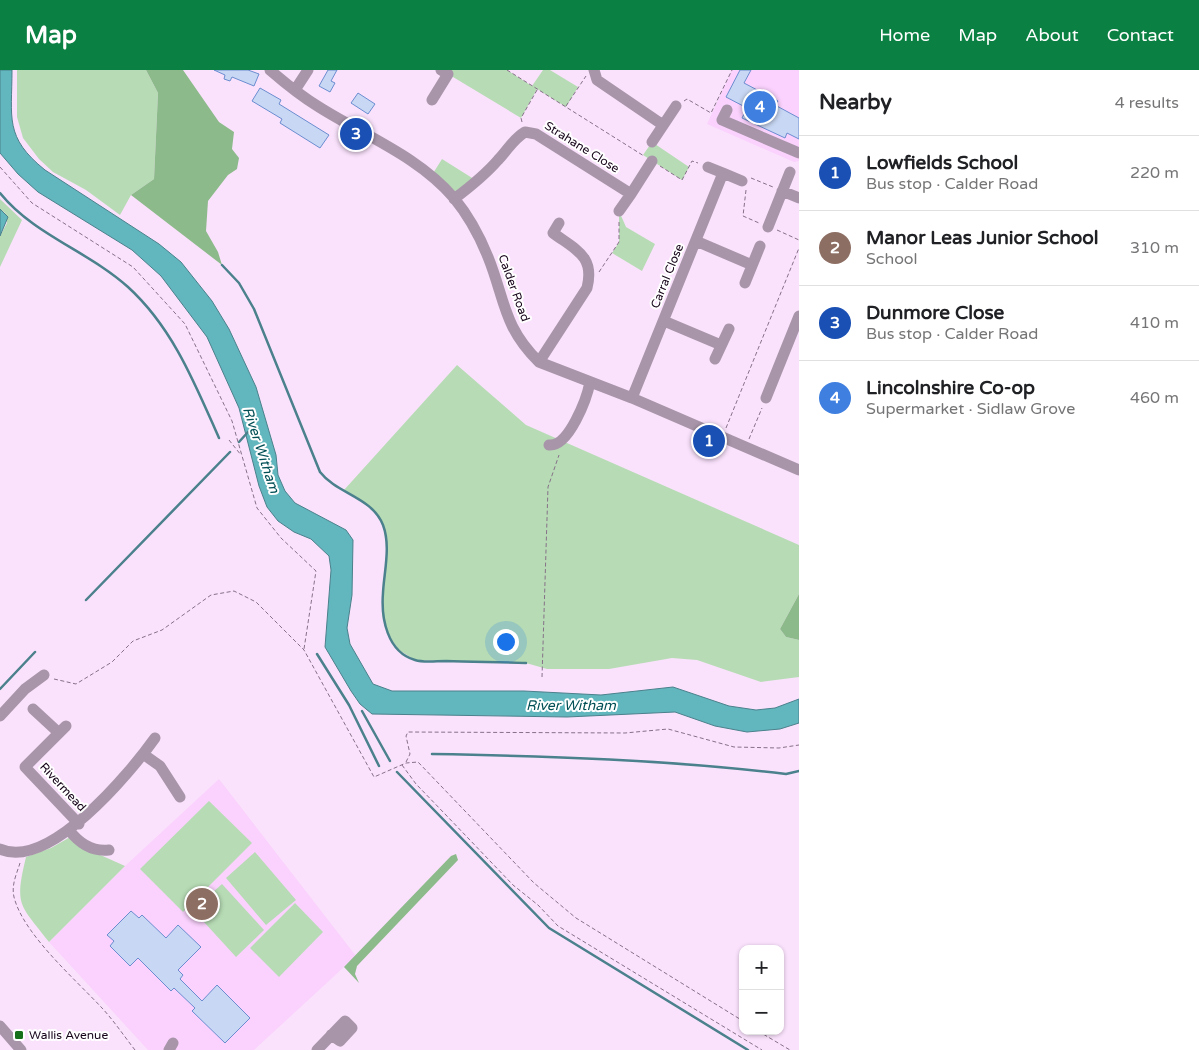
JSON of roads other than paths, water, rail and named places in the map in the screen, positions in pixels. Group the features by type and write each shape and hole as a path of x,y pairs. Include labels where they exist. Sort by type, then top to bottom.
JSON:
{"street":[{"name":"Calder Road","path":"270,70 317,106 410,160 432,175 454,199 474,227 488,257 508,319 529,352 539,362 632,398 799,470"},
{"path":"295,90 308,70"},
{"path":"594,70 597,80 663,125"},
{"path":"432,100 447,71"},
{"path":"652,142 676,106"},
{"path":"727,110 722,120 799,153"},
{"name":"Strahane Close","path":"454,199 487,172 511,142 524,132 536,134 630,194"},
{"path":"619,211 652,161"},
{"path":"708,167 742,181"},
{"path":"768,226 790,172"},
{"name":"Carral Close","path":"632,398 724,173"},
{"path":"782,191 799,198"},
{"path":"539,362 587,288 590,274 589,265 582,255 553,233 559,223"},
{"name":"Carral Close","path":"696,241 752,265"},
{"path":"745,282 760,246"},
{"name":"Carral Close","path":"664,321 722,345"},
{"path":"766,398 798,321"},
{"path":"715,359 728,329"},
{"path":"549,445 561,442 568,435 590,382"},
{"path":"0,716 25,689 44,675"},
{"name":"Rivermead","path":"33,709 63,730 22,770 74,827"},
{"name":"Rivermead","path":"0,849 15,852 24,851 50,841 74,827 116,787 154,738"},
{"path":"143,754 160,766 180,797"},
{"path":"74,827 84,844 101,851 109,850"},
{"path":"0,1026 21,1050"},
{"path":"316,1050 331,1035"}],"water":[{"name":"River Witham","path":"0,70 12,70 13,126 17,137 32,158 45,170 159,244 181,262 212,301 229,329 256,387 276,455 278,475 285,491 295,503 346,530 353,540 352,595 347,628 350,644 373,684 392,691 524,691 601,695 673,687 729,706 756,710 775,708 799,699 799,723 780,729 747,732 715,726 675,712 567,717 372,714 360,704 325,647 331,570 329,556 311,539 294,532 278,521 267,507 259,486 239,408 207,337 161,276 132,250 38,192 18,174 0,153"},
{"path":"0,209 8,217 0,236"}],"waterway":[{"path":"0,193 29,220 112,274 144,303 158,320 192,377 219,438"},
{"path":"222,265 239,283 254,309 320,472 335,486 371,508 383,525 387,542 383,613 388,633 398,650 406,656 422,661 526,663"},
{"name":"River Witham","path":"239,442 248,432"},
{"path":"86,600 230,452"},
{"path":"0,689 35,652"},
{"path":"317,654 349,705 379,766"},
{"path":"362,711 390,761"},
{"path":"432,754 521,756 698,765 786,774 799,771"},
{"path":"397,772 549,928 748,1050"}],"place":[{"name":"Lincolnshire Co-op","path":"760,107"},
{"name":"Dunmore Close","path":"356,134"},
{"name":"Lowfields School","path":"709,441"},
{"name":"Manor Leas Junior School","path":"202,904"},
{"name":"Wallis Avenue","path":"19,1035"}]}
